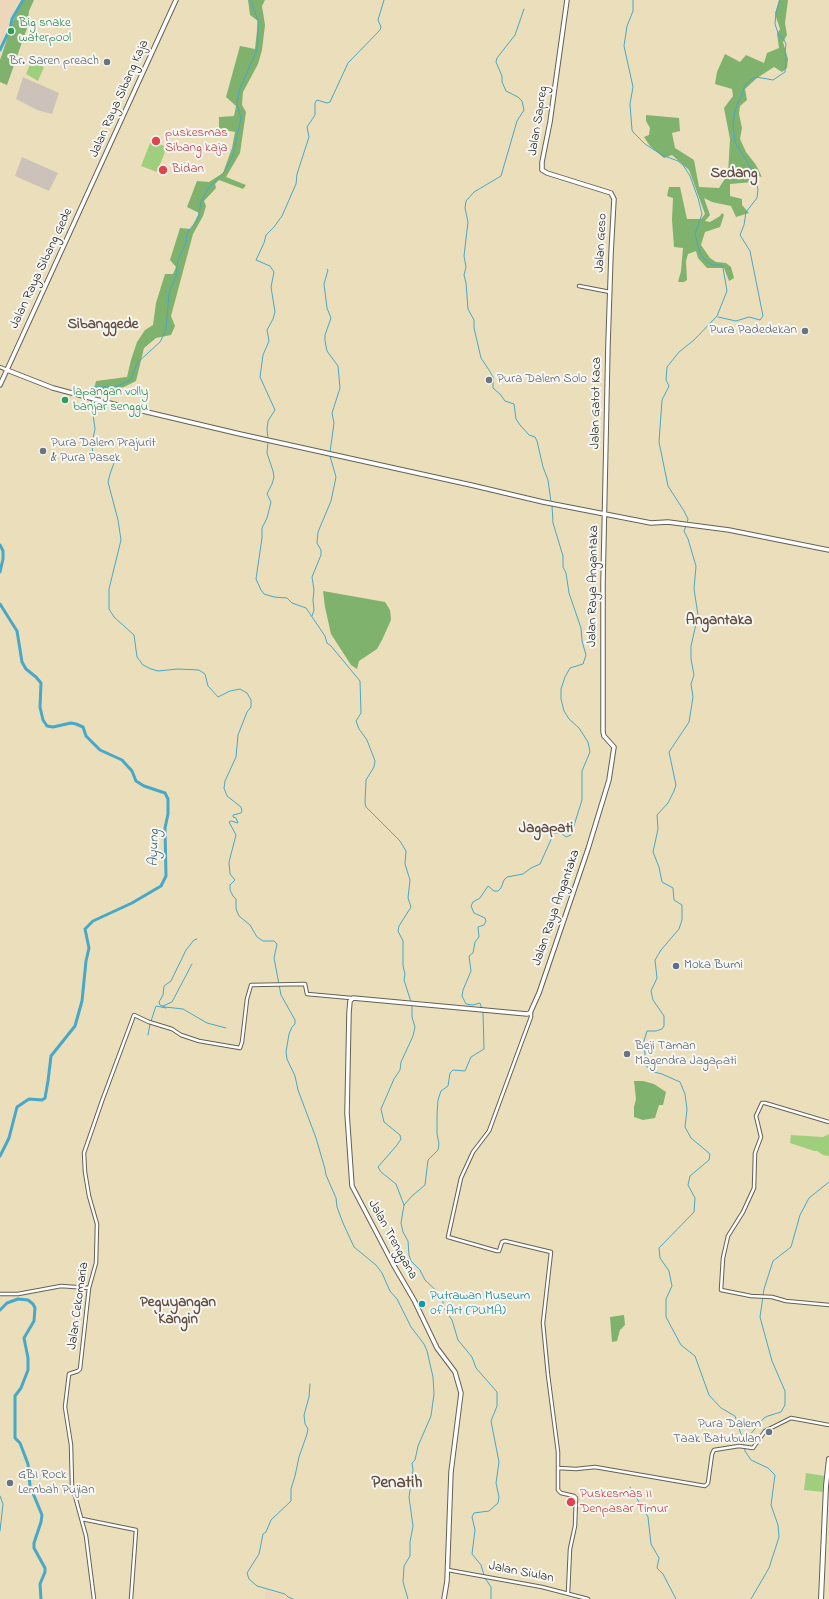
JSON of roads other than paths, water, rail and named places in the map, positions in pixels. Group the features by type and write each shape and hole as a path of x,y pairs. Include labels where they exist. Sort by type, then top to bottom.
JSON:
{"highway":[{"path":"821,1599 829,1459"}],"main road":[{"name":"Jalan Raya Sibang Kaja","path":"82,206 176,0"},
{"name":"Jalan Sapreg","path":"567,0 542,170 547,173 602,189 614,196"},
{"name":"Jalan Geso","path":"610,292 614,196"},
{"name":"Jalan Raya Sibang Gede","path":"0,384 82,206"},
{"name":"Jalan Gatot Kaca","path":"604,514 610,292"},
{"path":"7,370 49,387 90,399 247,436 553,504 651,523 668,522 688,524 752,534 829,550"},
{"name":"Jalan Raya Angantaka","path":"531,1012 592,836 606,791 614,750 613,745 604,736 603,732 604,514"},
{"path":"351,998 527,1014 531,1012"},
{"name":"Jalan Trenggana","path":"351,998 348,1020 346,1094 352,1185 393,1264 408,1289 437,1348 455,1372 461,1393 451,1472 449,1571 444,1599"}],"street":[{"path":"579,286 610,292"},
{"path":"0,367 7,370"},
{"name":"Jalan Cekomaria","path":"94,1599 88,1544 72,1488 71,1442 66,1407 69,1374 78,1371 80,1368 89,1288 95,1265 97,1227 89,1196 85,1172 84,1153 134,1015 172,1029 181,1035 200,1041 241,1047 250,986 305,984 307,994 351,998"},
{"path":"531,1012 530,1019 489,1131 473,1152 461,1178 448,1237 497,1252 499,1251 502,1242 505,1241 551,1252 543,1323 559,1468 559,1492 574,1496 576,1498 575,1525 571,1547 568,1593"},
{"path":"829,1122 762,1103 756,1116 761,1137 755,1154 755,1186 743,1212 728,1236 723,1258 722,1291 786,1301 829,1305"},
{"path":"0,1294 18,1294 61,1286 89,1288"},
{"path":"559,1468 576,1469 595,1467 704,1486 708,1483 713,1451 740,1446 749,1448 755,1447 765,1431 788,1419 794,1418 829,1425"},
{"path":"82,1519 136,1530 131,1599"},
{"name":"Jalan Siulan","path":"449,1571 542,1586 588,1599"}],"waterway":[{"name":"Ayung","path":"0,50 10,29 12,19 23,0"},
{"path":"91,396 92,387 115,387 131,380 137,363 160,342 166,330 169,293 176,276 178,260 186,243 187,233 198,219 201,202 207,190 225,171 233,155 241,118 237,105 239,91 256,52 258,41 258,20 250,0"},
{"path":"268,439 268,421 275,410 260,377 263,355 269,341 267,330 275,312 271,287 274,272 270,266 256,260 266,235 282,216 296,184 297,174 309,137 307,127 315,115 315,103 317,100 327,103 330,102 348,63 380,30 381,27 378,20 384,0"},
{"path":"633,0 633,11 627,26 624,46 633,87 630,104 632,130 645,144 662,155 678,161 683,165 690,176 702,214 695,234 700,253 706,261 712,265 721,265 723,268 727,291 717,316 694,340 679,352 667,367 666,380 669,386 662,400 659,442 668,486 684,511 688,519 687,523"},
{"path":"718,317 736,321 749,317 760,320 763,316 750,251 740,235 744,225 746,212 757,198 758,189 752,170 735,142 733,123 738,102 744,87 750,80 756,77 773,80 785,72 786,44 783,38 779,36 775,24 776,12 780,0"},
{"path":"524,9 515,35 497,58 496,62 506,91 518,97 522,101 524,110 517,121 501,176 474,192 466,201 465,208 468,222 464,256 466,267 464,275 468,309 474,320 474,328 481,358 493,377 493,388 505,401 514,404 516,419 529,435 535,437 537,441 543,467 548,480 551,502"},
{"path":"327,269 324,284 327,308 331,318 325,335 325,341 327,351 338,366 340,388 332,413 334,423 330,452"},
{"path":"91,399 95,429 92,443 93,456 111,460 114,463 108,482 118,520 121,540 109,589 109,609 114,617 134,635 137,657 143,665 158,671 178,669 199,670 205,674 208,686 218,697 230,691 240,689 247,693 251,700 251,707 247,712 238,735 236,757 225,781 224,788 227,796 241,807 242,811 241,813 233,815 238,823 231,821 229,822 236,835 229,862 230,874 235,880 230,885 230,890 236,899 236,909 239,916 250,925 257,937 263,941 274,941 277,944 274,958 281,995 295,1020 295,1024 289,1034 286,1052 287,1059 295,1076 298,1090 316,1138 326,1175 336,1198 337,1207 343,1223 354,1247 376,1265 382,1273 390,1291 397,1299 411,1327 424,1344 427,1351 433,1377 434,1394 431,1416 418,1446 415,1460 412,1463 413,1470 409,1497 413,1526 410,1542 410,1556 404,1566 403,1582 408,1599"},
{"path":"268,442 267,453 274,477 267,494 271,502 267,518 262,528 256,579 264,594 274,597 287,598 292,603 306,608 325,636 327,643 360,681 361,713 356,721 359,729 367,740 375,761 374,767 366,780 366,807 400,841 406,851 405,864 410,880 408,898 411,907 399,926 398,931 403,941 404,980 411,1002"},
{"path":"312,616 314,610 314,590 312,577 321,555 321,550 317,543 318,532 331,501 336,477 330,456"},
{"path":"482,1009 480,1003 473,1005 466,1004 462,996 471,971 469,956 473,953 475,942 479,937 478,927 484,925 486,921 485,918 474,913 471,906 473,902 480,898 488,886 494,891 498,891 507,877 523,874 540,864 554,833 561,833 566,837 571,835 582,800 582,771 590,752 588,742 579,728 569,719 564,711 561,699 561,689 570,668 583,664 586,655 582,641 581,628 569,593 566,573 563,567 563,556 553,523 552,505"},
{"path":"686,526 684,531 696,566 694,589 698,615 691,646 691,659 694,675 691,684 693,697 689,722 669,752 676,785 668,803 657,815 658,829 653,852 659,867 662,882 673,888 674,900 682,905 682,920 679,929 661,950 655,960 657,978 651,991 653,1000 664,1016 664,1026 662,1029 656,1031 647,1031 644,1041 646,1066 654,1072 680,1082 685,1094 687,1109 685,1127 691,1138 710,1154 709,1160 690,1176 688,1185 695,1198 694,1212 659,1248 660,1258 669,1271 672,1286 666,1299 666,1317 681,1345 695,1356 709,1395 721,1408 735,1416 745,1451 751,1460 768,1468 775,1475 771,1505 778,1525 779,1537 769,1568 751,1599"},
{"name":"Ayung","path":"0,545 3,551 0,572"},
{"name":"Ayung","path":"0,604 17,631 22,662 26,669 41,683 40,707 43,720 47,726 53,727 71,723 83,727 86,736 100,750 122,760 132,771 136,781 144,786 165,793 168,799 168,814 165,828 166,876 161,886 132,903 93,921 85,929 89,948 86,961 82,1001 75,1026 51,1056 45,1098 42,1100 29,1099 17,1107 9,1138 0,1156"},
{"path":"197,939 194,940 186,950 171,981 164,986 163,995 159,1002 160,1005 165,1007 183,1009 207,1023 226,1028"},
{"path":"163,1006 172,1002 192,964"},
{"path":"404,1205 396,1184 381,1172 378,1167 401,1139 400,1135 384,1122 381,1109 394,1079 400,1070 401,1062 413,1036 415,1027 412,1017 412,1005"},
{"path":"151,1021 156,1006 166,1008"},
{"path":"483,1012 484,1049 471,1057 465,1071 453,1070 450,1073 448,1086 441,1091 438,1100 437,1115 438,1150 428,1160 425,1185 404,1205 401,1223 403,1232 408,1241 411,1261 420,1270 425,1280 443,1297 443,1307 452,1320 458,1340 472,1357 476,1368 497,1392 497,1406 491,1421 499,1462 496,1483 499,1497 498,1503 489,1511 474,1513 472,1517 475,1530 472,1554 481,1565 484,1575"},
{"path":"148,1035 150,1024"},
{"path":"743,1440 749,1436 764,1418 781,1412 785,1405 785,1391 772,1361 760,1317 764,1289 773,1261 791,1247 800,1215 809,1198 829,1182"},
{"name":"Ayung","path":"0,1310 7,1303 18,1299 28,1300 35,1308 34,1321 24,1338 28,1358 28,1370 21,1388 15,1396 15,1438 20,1443 28,1464 30,1486 42,1515 34,1543 34,1548 45,1568 40,1584 41,1599"},
{"path":"293,1599 285,1594 257,1586 249,1579 247,1573 259,1554 263,1534 266,1532 271,1520 291,1501 291,1489 308,1429 305,1424 304,1415 309,1397 310,1384"},
{"path":"630,1487 648,1517 651,1544 659,1558 657,1568 663,1574 676,1599"},
{"path":"0,1496 3,1504 0,1531"},
{"path":"485,1578 491,1587 491,1599"}],"place":[{"name":"Big snake waterpool","path":"11,31"},
{"name":"Br. Saren preach","path":"107,62"},
{"name":"puskesmas Sibang kaja","path":"156,141"},
{"name":"Bidan","path":"163,170"},
{"name":"Pura Padedekan","path":"805,331"},
{"name":"Pura Dalem Solo","path":"489,380"},
{"name":"lapangan volly banjar senggu","path":"65,400"},
{"name":"Pura Dalem Prajurit & Pura Pasek","path":"43,451"},
{"name":"Moka Bumi","path":"676,966"},
{"name":"Beji Taman Magendra Jagapati","path":"627,1054"},
{"name":"Putrawan Museum of Art (PUMA)","path":"422,1304"},
{"name":"Pura Dalem Taak Batubulan","path":"769,1432"},
{"name":"GBI Rock Lembah Pujian","path":"10,1483"},
{"name":"Puskesmas II Denpasar Timur","path":"571,1502"}],"district":[{"name":"Sedang","path":"734,175"},
{"name":"Sibanggede","path":"103,326"},
{"name":"Angantaka","path":"719,622"},
{"name":"Jagapati","path":"546,830"},
{"name":"Peguyangan Kangin","path":"178,1312"},
{"name":"Penatih","path":"397,1484"}]}
